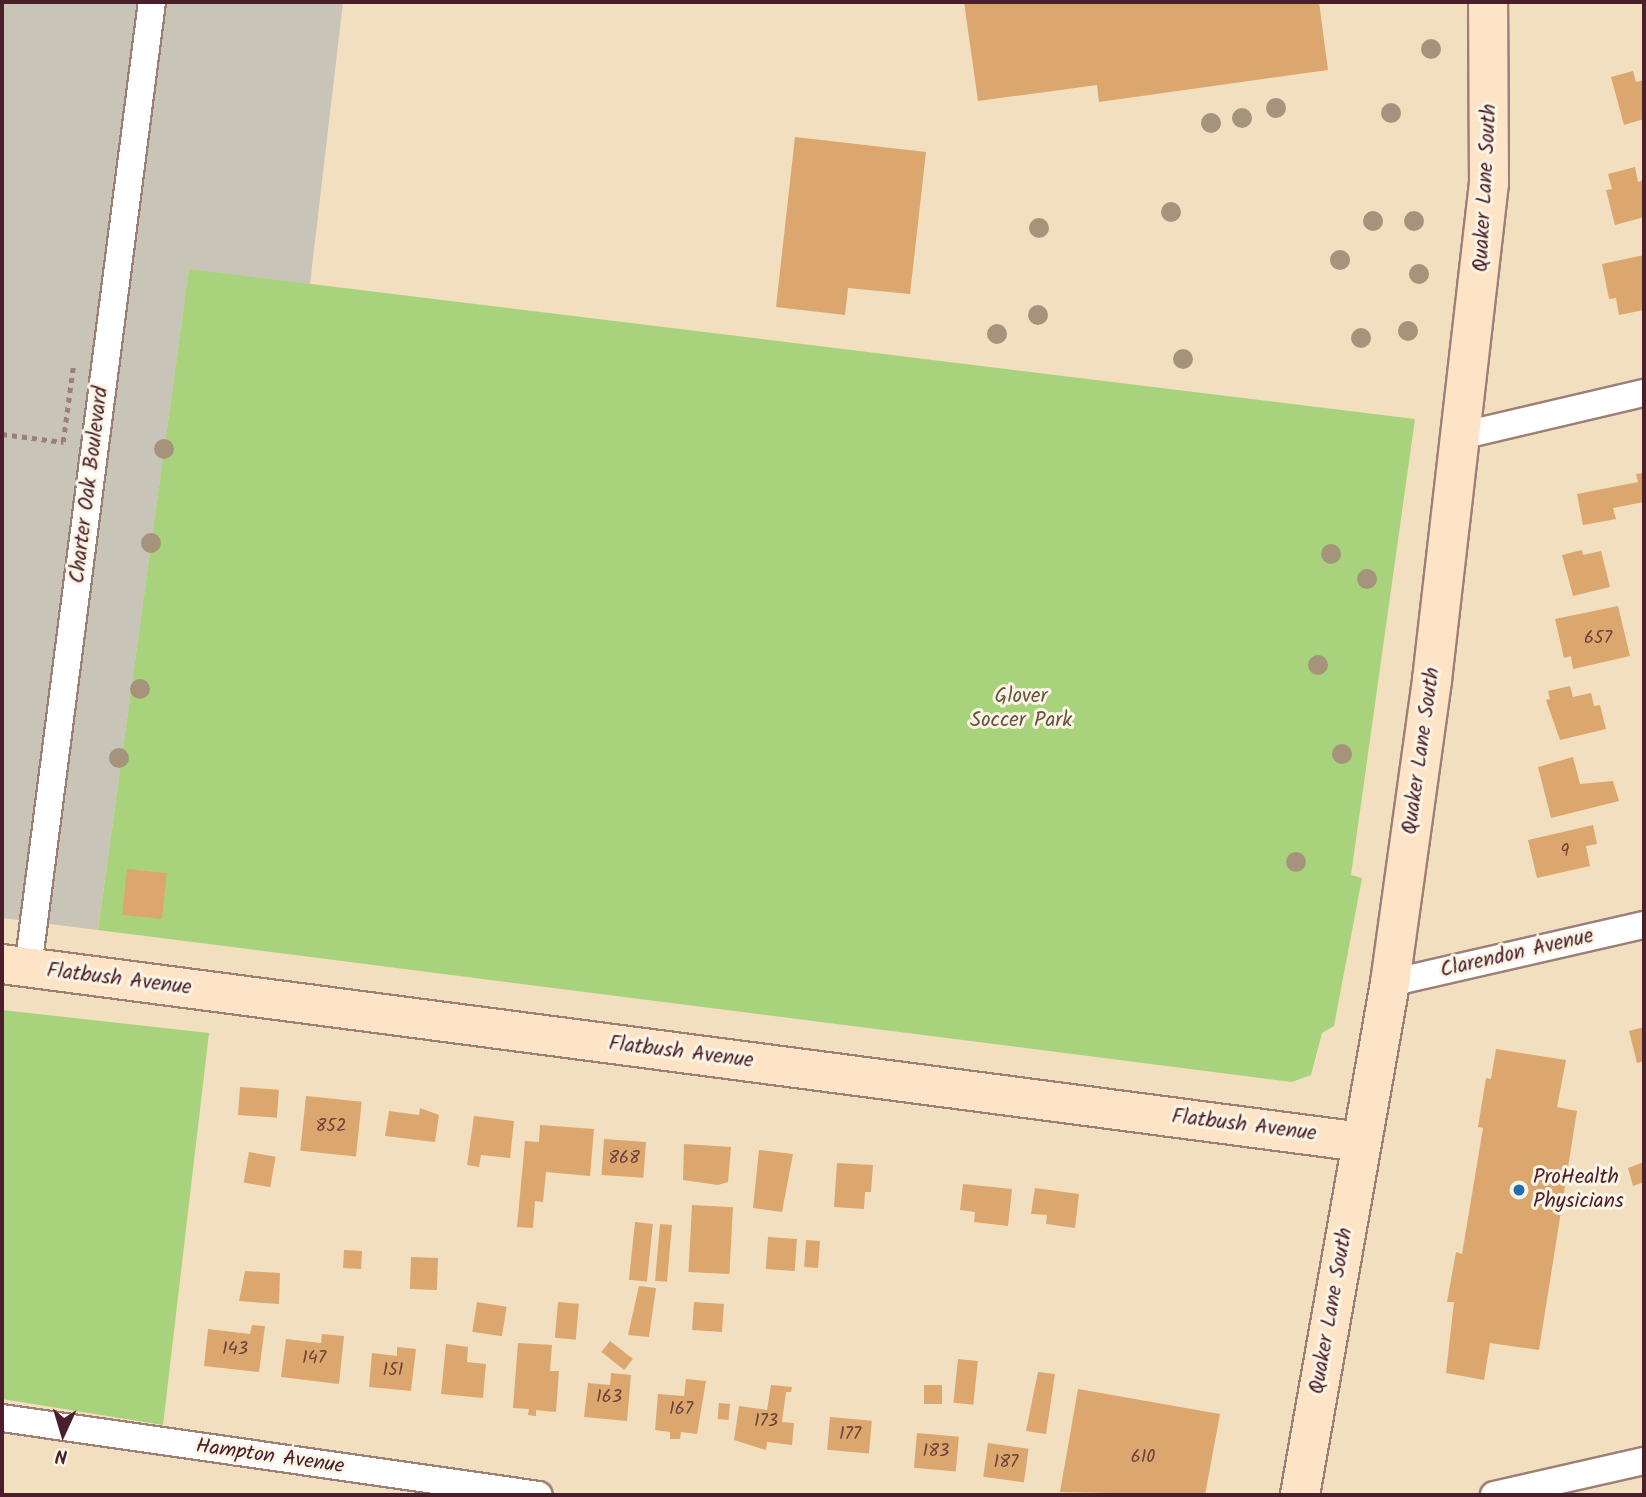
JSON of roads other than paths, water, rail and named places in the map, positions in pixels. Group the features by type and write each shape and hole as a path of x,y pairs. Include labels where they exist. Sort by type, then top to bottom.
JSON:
{"main road":[{"name":"Quaker Lane South","path":"1300,1495 1390,983 1460,436 1489,183 1488,2"},
{"name":"Flatbush Avenue","path":"15,966 1361,1142"}],"street":[{"name":"Charter Oak Boulevard","path":"15,966 152,2"},
{"path":"1460,436 1644,393"},
{"name":"Clarendon Avenue","path":"1390,983 1644,925"},
{"name":"Hampton Avenue","path":"2,1418 538,1495"},
{"path":"1494,1495 1644,1461"}],"place":[{"name":"ProHealth Physicians","path":"1519,1190"}],"park label":[{"name":"Glover Soccer Park","path":"1021,709"}]}
